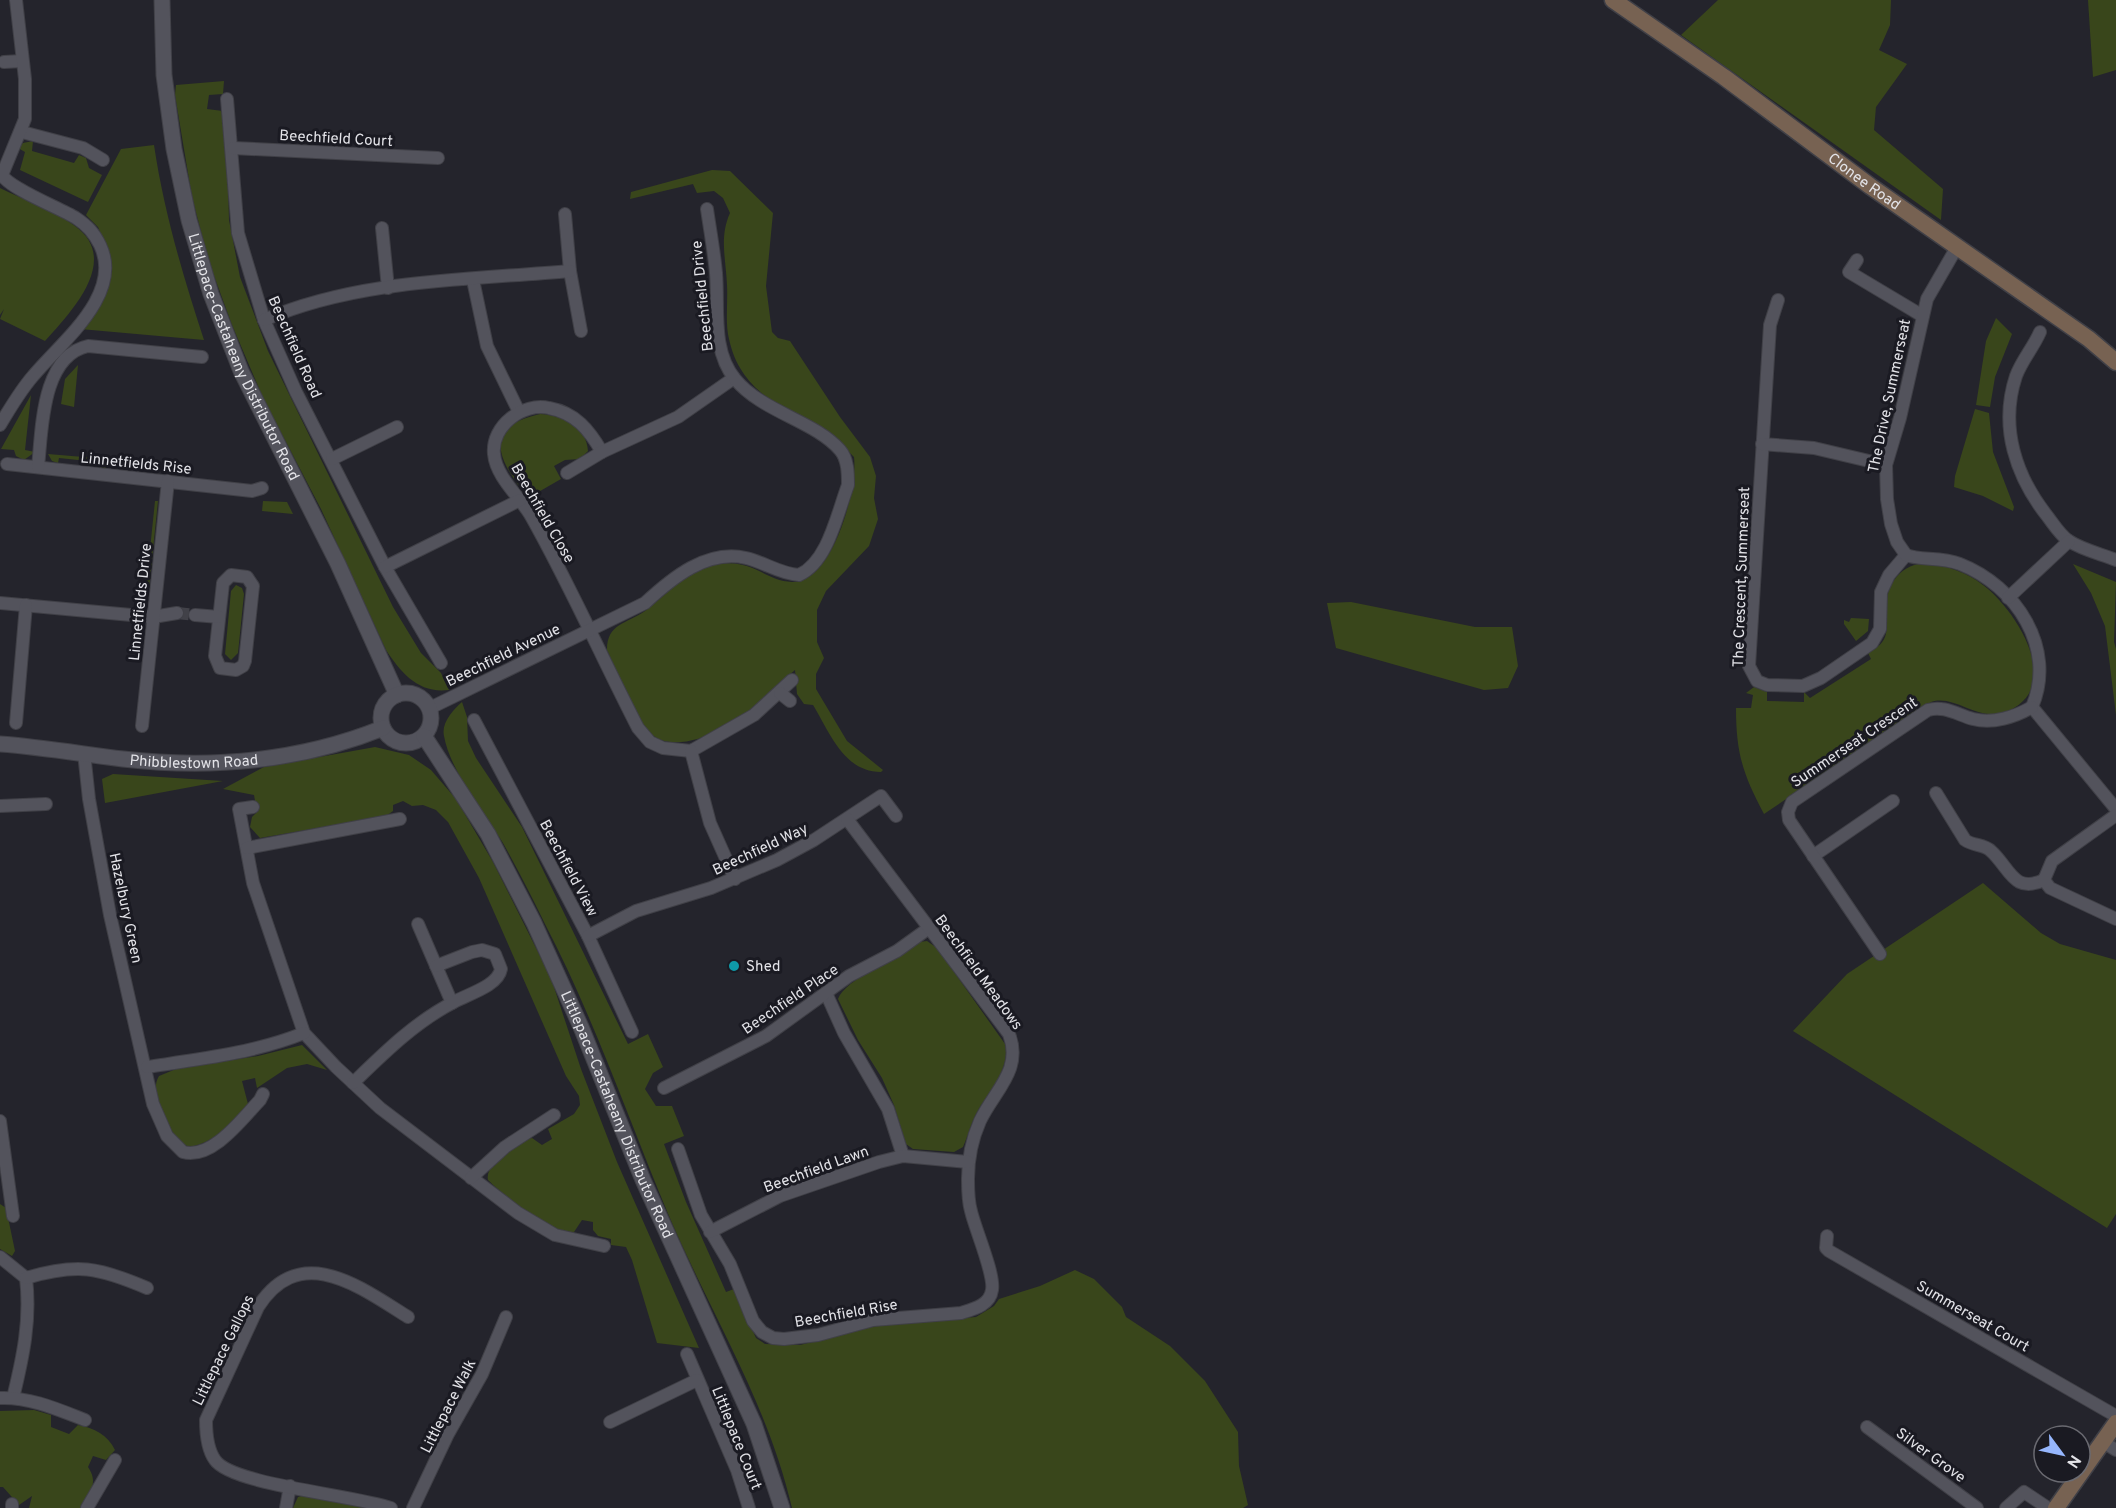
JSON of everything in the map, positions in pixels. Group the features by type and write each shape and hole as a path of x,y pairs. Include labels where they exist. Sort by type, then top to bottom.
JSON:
{"main road":[{"name":"Clonee Road","path":"1613,0 1724,77 1870,186 2089,339 2116,362"},
{"path":"2056,1508 2110,1446 2116,1423"}],"street":[{"path":"0,425 33,376 89,313 100,291 106,270 103,252 93,232 70,215 5,179 2,175 9,154 22,132 26,119 16,0"},
{"name":"Littlepace-Castaheany Distributor Road","path":"162,0 164,75 174,149 189,220 211,294 241,371 338,564 397,695"},
{"path":"4,62 22,61"},
{"name":"Beechfield Road","path":"227,99 233,148 238,233 264,320 296,392 385,567 441,663"},
{"path":"22,132 83,148 103,160"},
{"name":"Beechfield Court","path":"233,148 438,158"},
{"name":"Beechfield Drive","path":"590,629 645,603 672,579 694,565 718,558 746,558 790,574 799,575 811,569 820,556 848,485 848,473 841,451 818,433 759,399 734,378 724,358 718,337 716,275 707,209"},
{"path":"565,214 570,271 581,331"},
{"path":"382,228 388,288"},
{"name":"The Drive, Summerseat","path":"1906,555 1897,542 1891,524 1887,499 1886,465 1900,418 1921,315 1927,299 1957,247"},
{"path":"1857,260 1850,272 1921,315"},
{"path":"264,320 290,309 388,288 570,271"},
{"path":"473,280 487,346 519,411 530,407 545,407 574,417 585,427 602,452"},
{"name":"The Crescent, Summerseat","path":"1778,300 1770,325 1749,666 1757,681 1767,685 1807,685 1872,643 1880,629 1881,592 1889,575 1906,555"},
{"path":"2040,332 2016,377 2010,412 2010,441 2027,487 2069,541 2116,560"},
{"path":"38,467 49,386 76,350 88,346 202,357"},
{"path":"567,473 602,452 678,417 734,378"},
{"name":"Beechfield Close","path":"519,411 501,428 494,454 501,472 520,500 590,629 641,732 650,742 663,748 691,751"},
{"path":"332,459 397,427"},
{"path":"1762,444 1814,448 1886,465"},
{"name":"Linnetfields Rise","path":"7,464 252,491 262,488"},
{"name":"Linnetfields Drive","path":"142,726 168,481"},
{"path":"385,567 520,500"},
{"path":"2008,598 2069,541"},
{"path":"1906,555 1940,558 1960,564 1996,586 2008,598 2025,620 2037,645 2042,670 2032,707 2116,808"},
{"path":"231,575 250,579 253,586 244,661 243,666 236,670 220,668 216,661 219,617 224,580 231,575"},
{"path":"0,603 153,617 177,613"},
{"path":"16,723 26,605"},
{"path":"195,615 219,617"},
{"name":"Beechfield Avenue","path":"430,708 590,629"},
{"path":"735,879 710,823 691,751 736,728 785,697 792,680"},
{"path":"412,693 419,696 430,708 431,723 424,736 418,741 401,743 394,740 383,728 381,720 385,705 397,695 412,693"},
{"name":"Summerseat Crescent","path":"1813,856 1789,820 1788,812 1792,802 1928,710 1941,708 1984,721 2006,718 2032,707"},
{"name":"Beechfield View","path":"474,720 588,936 632,1032"},
{"name":"Phibblestown Road","path":"0,744 124,759 198,763 247,761 323,748 383,728"},
{"name":"Littlepace-Castaheany Distributor Road","path":"424,736 488,834 534,923 582,1027 643,1180 754,1424 782,1508"},
{"name":"Hazelbury Green","path":"84,753 89,799 110,915 159,1121 172,1143 189,1154 198,1154 226,1134 260,1100 263,1094"},
{"path":"1936,793 1965,840 1971,845 1991,850 2003,867 2021,883 2032,885 2044,880 2052,861 2116,815"},
{"name":"Beechfield Way","path":"588,936 636,911 735,879 814,840 881,796 896,816"},
{"path":"1880,954 1813,856 1893,801"},
{"path":"0,806 46,804"},
{"path":"253,807 239,809 253,883 304,1033 353,1083 411,1134 471,1178 546,1231 565,1239 604,1246"},
{"path":"247,848 400,819"},
{"name":"Beechfield Meadows","path":"847,819 1009,1034 1014,1047 1011,1065 1000,1090 981,1118 968,1162 970,1208 993,1288 990,1297"},
{"path":"2044,880 2050,888 2116,920"},
{"path":"418,924 452,1003"},
{"name":"Beechfield Place","path":"664,1088 766,1036 826,993 929,928"},
{"path":"353,1083 414,1027 500,975 500,962 495,954 482,950 436,966"},
{"path":"826,993 844,1033 888,1109 903,1156"},
{"path":"147,1067 247,1052 272,1046 304,1033"},
{"path":"471,1178 505,1147 554,1115"},
{"path":"0,1121 5,1196 13,1216"},
{"name":"Beechfield Rise","path":"678,1149 701,1215 739,1281 753,1322 762,1332 773,1338 818,1335 873,1320 961,1312 975,1309 990,1297"},
{"name":"Beechfield Lawn","path":"710,1232 780,1196 832,1176 903,1156 968,1162"},
{"name":"Summerseat Court","path":"1827,1236 1826,1248 1829,1251 2116,1416"},
{"path":"0,1257 26,1278 29,1306 27,1332 13,1398"},
{"path":"26,1278 58,1269 84,1268 110,1272 147,1288"},
{"name":"Littlepace Gallops","path":"391,1508 370,1500 290,1486 227,1470 215,1460 207,1438 209,1411 266,1294 281,1282 300,1275 317,1273 344,1279 408,1317"},
{"name":"Littlepace Walk","path":"413,1508 448,1434 482,1374 506,1317"},
{"name":"Littlepace Court","path":"687,1354 737,1470 749,1508"},
{"name":"Littlepace Court","path":"610,1422 697,1380"},
{"path":"0,1398 45,1404 85,1420"},
{"name":"Silver Grove","path":"1867,1426 1977,1508"},
{"path":"87,1508 116,1460"},
{"path":"286,1508 290,1486"},
{"path":"2006,1508 2024,1492 2048,1508"}],"green space":[{"path":"1718,0 1891,0 1890,25 1879,50 1907,64 1876,107 1874,130 1943,189 1941,220 1681,35"},
{"path":"2088,0 2116,0 2116,70 2093,77"},
{"path":"224,81 223,94 209,95 207,109 223,111 227,147 229,220 240,277 268,351 393,607 421,653 441,673 449,690 429,689 412,680 398,667 386,650 321,509 264,400 232,325 209,262 192,197 175,95 176,85"},
{"path":"33,141 32,151 74,163 79,155 86,158 89,168 102,175 88,202 20,170 25,152 18,148 23,143"},
{"path":"154,145 175,244 204,340 80,329 89,319 108,251 98,227 86,215 121,149"},
{"path":"712,170 730,171 773,213 766,286 772,332 778,338 790,341 840,417 870,457 876,476 874,498 878,519 869,546 826,591 817,610 817,642 824,658 816,674 816,689 847,741 883,770 881,772 857,765 840,749 813,705 804,704 797,694 795,670 744,716 718,731 689,741 661,740 650,733 638,717 607,650 610,634 614,629 645,611 685,578 703,568 727,563 739,564 782,581 792,582 806,579 819,568 830,552 840,532 852,490 854,457 819,429 764,395 749,381 737,362 727,326 724,239 730,213 723,198 714,191 697,193 693,184 630,199 631,192"},
{"path":"0,188 67,220 88,240 94,254 93,270 87,286 67,316 45,341 0,319 4,309 0,315"},
{"path":"1996,318 2012,334 1995,377 1990,407 1976,405 1986,341"},
{"path":"78,365 74,407 61,404 65,379"},
{"path":"31,395 25,450 35,452 24,460 16,456 14,450 1,449"},
{"path":"1975,409 1989,413 1993,452 2014,507 2013,511 1983,496 1954,487 1955,476"},
{"path":"540,414 557,417 572,424 583,435 588,451 580,459 565,460 554,466 561,479 528,498 504,460 501,448 502,438 508,428 521,420"},
{"path":"48,454 107,459 106,468 97,467 97,462 59,458 58,463 52,461"},
{"path":"155,501 158,501 148,598 145,598"},
{"path":"263,501 287,502 293,514 262,511"},
{"path":"1928,563 1950,568 1971,577 1995,595 2007,610 2019,626 2028,644 2033,663 2034,680 2028,696 2014,708 2002,713 1991,714 1941,700 1931,702 1764,814 1742,763 1737,738 1736,708 1751,708 1753,695 1746,693 1754,687 1767,692 1767,701 1804,702 1804,692 1810,698 1871,659 1868,653 1880,645 1886,634 1886,604 1891,586 1896,578 1909,567"},
{"path":"2073,564 2116,582 2114,642 2116,649 2116,715 2105,626 2091,593"},
{"path":"236,585 242,588 244,594 238,653 231,660 225,654 231,591"},
{"path":"1351,602 1475,627 1512,627 1518,666 1508,688 1484,690 1336,648 1327,603"},
{"path":"1851,618 1869,619 1868,631 1856,641 1844,624 1844,620 1849,622"},
{"path":"462,702 467,717 468,741 476,758 522,827 628,1044 648,1034 663,1067 653,1073 645,1089 656,1106 672,1106 684,1136 664,1144 686,1202 726,1292 734,1289 756,1338 765,1344 800,1345 880,1325 976,1317 994,1306 999,1299 1040,1286 1075,1270 1094,1279 1122,1307 1126,1317 1170,1346 1205,1381 1238,1432 1239,1466 1248,1505 1243,1508 792,1508 782,1470 754,1396 669,1216 610,1068 563,960 503,843 453,763 444,736 444,726"},
{"path":"375,747 409,755 431,770 456,799 493,862 551,978 581,1069 617,1162 699,1348 657,1343 626,1247 611,1245 611,1239 598,1236 593,1230 593,1222 582,1220 574,1232 553,1227 516,1204 488,1180 488,1174 496,1160 511,1148 532,1138 542,1145 552,1139 548,1129 574,1114 580,1105 579,1096 566,1076 479,878 448,822 436,810 423,805 412,806 403,801 393,805 393,811 386,816 260,838 250,827 252,817 257,812 254,795 223,789 264,767"},
{"path":"113,774 223,781 105,803 102,779"},
{"path":"1983,883 2041,933 2060,944 2116,960 2116,1214 2107,1228 1793,1031 1847,974"},
{"path":"927,941 937,948 1005,1044 1005,1062 1002,1071 977,1112 963,1147 954,1152 913,1149 906,1144 894,1105 882,1078 858,1040 838,999 842,992 861,976 919,942"},
{"path":"302,1045 327,1070 307,1064 287,1068 257,1088 255,1078 242,1081 248,1104 222,1132 206,1142 189,1147 168,1126 156,1094 159,1076 176,1069 258,1056"},
{"path":"0,1204 6,1208 15,1251 12,1256 0,1249"},
{"path":"34,1410 51,1415 51,1427 69,1434 78,1425 95,1430 109,1440 115,1450 106,1460 93,1456 88,1467 93,1478 92,1488 80,1508 29,1508 32,1496 19,1505 3,1487 0,1487 0,1411"},
{"path":"305,1495 369,1508 293,1508 298,1497"}],"tunnel":[{"path":"177,613 195,615"}],"place":[{"name":"Shed","path":"734,966"}]}
